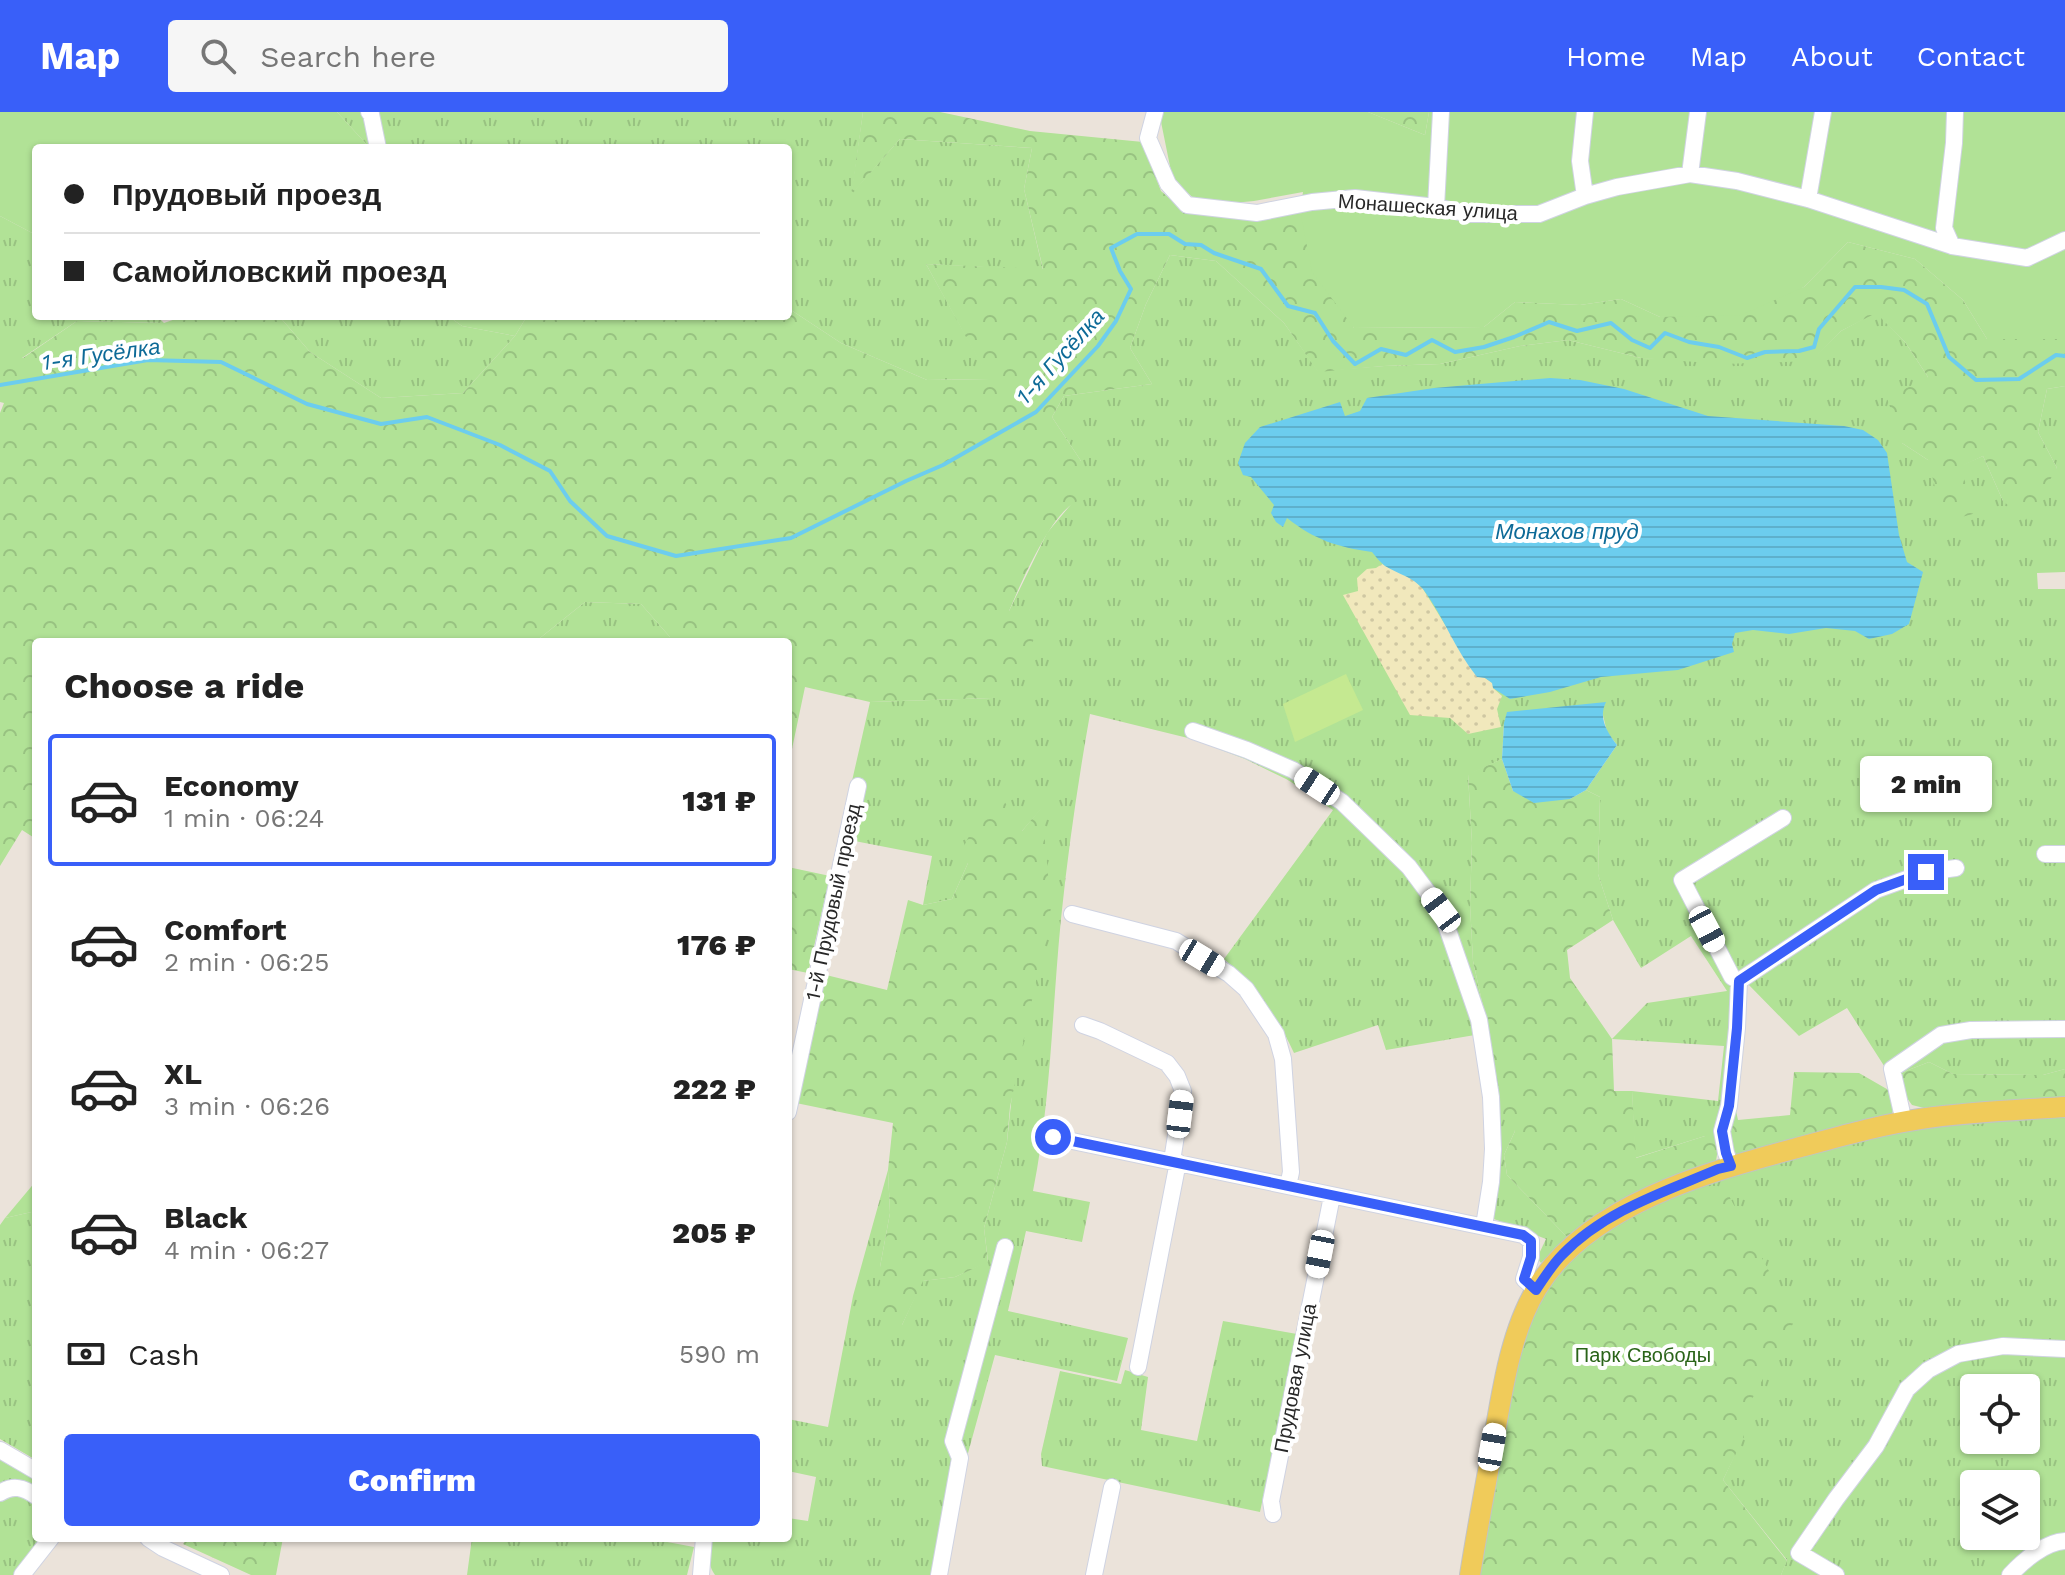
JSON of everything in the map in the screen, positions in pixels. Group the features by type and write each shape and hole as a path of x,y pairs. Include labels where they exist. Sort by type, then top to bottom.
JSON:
{"main road":[{"path":"1470,1575 1502,1393 1521,1322 1536,1290 1562,1254 1591,1231 1629,1207 1718,1169 1855,1132 1904,1122 2065,1107"}],"street":[{"path":"369,112 377,144"},
{"name":"Монашеская улица","path":"1155,112 1148,138 1168,184 1187,205 1257,213 1312,202 1355,198 1469,214 1539,214 1617,187 1690,174 1737,181 1808,199 1952,246 2027,258 2065,240"},
{"path":"1436,207 1441,112"},
{"path":"1585,112 1580,161 1585,196"},
{"path":"1690,174 1698,112"},
{"path":"1808,199 1823,112"},
{"path":"1952,246 1944,228 1955,112"},
{"path":"1193,731 1293,770 1342,802 1409,867 1441,910 1479,1020 1491,1097 1493,1149 1484,1226"},
{"name":"1-й Прудовый проезд","path":"792,1093 858,786"},
{"path":"1739,981 1732,977 1682,880 1783,818"},
{"path":"2045,854 2065,854"},
{"path":"1739,981 1876,890 1926,872 1956,868"},
{"path":"1072,914 1176,941 1229,974 1246,989 1276,1034 1283,1059 1291,1172 1288,1186"},
{"path":"1731,1166 1722,1131 1729,1106 1739,981"},
{"path":"1083,1025 1167,1063 1183,1091 1175,1161 1138,1367"},
{"path":"1904,1122 1892,1069 1941,1035 1971,1030 2065,1029"},
{"path":"1053,1137 1523,1235 1531,1241 1531,1257 1524,1279 1536,1290"},
{"name":"Прудовая улица","path":"1273,1514 1271,1501 1332,1196"},
{"path":"939,1575 960,1458 953,1441 1005,1247"},
{"path":"1836,1575 1799,1553 1876,1446 1907,1389 1928,1370 1958,1354 2003,1346 2065,1349"},
{"path":"0,1450 32,1469"},
{"path":"0,1493 14,1487 32,1493"},
{"path":"1094,1575 1112,1487"},
{"path":"2010,1575 2038,1551 2065,1541"},
{"path":"22,1575 48,1542"},
{"path":"154,1542 221,1575"},
{"path":"701,1575 704,1542"}],"green space":[{"path":"0,112 337,112 366,144 32,144 32,233 0,216"},
{"path":"337,112 863,112 852,193 900,139 1032,148 1024,189 1043,270 926,264 990,379 927,380 841,343 792,311 792,144 366,144"},
{"path":"863,112 940,112 1030,131 1143,142 1161,191 1182,209 1300,210 1354,328 1484,327 1515,302 1580,305 1621,299 1660,317 1804,287 1848,242 1915,259 1963,300 1987,339 2065,339 2065,386 2047,389 2038,432 2057,468 2026,520 2003,501 1983,456 1960,467 1976,513 1944,522 1928,460 1902,443 1887,398 1928,377 1905,342 1876,313 1841,331 1811,361 1724,364 1641,358 1568,340 1520,346 1440,364 1318,372 1284,323 1216,261 1170,255 1146,304 1130,348 1152,384 1064,396 1052,417 1081,461 1081,500 1070,505 1059,516 1021,584 1009,611 1036,632 1028,656 992,698 870,702 805,687 792,749 792,638 670,638 641,604 585,602 540,638 32,638 32,836 22,830 0,866 0,413 4,403 0,402 0,358 23,358 77,321 164,323 173,320 282,320 310,352 381,398 463,393 515,336 525,320 792,320 792,311 841,343 927,380 989,379 926,264 1043,269 1024,189 1032,148 900,139 851,195"},
{"path":"1159,112 1368,112 1425,135 1429,112 2065,112 2065,339 1987,339 1963,300 1915,259 1848,242 1804,287 1741,315 1660,317 1621,299 1580,305 1515,302 1484,327 1354,328 1312,272 1300,210 1303,192 1222,204 1196,200 1173,181"},
{"path":"1368,112 1429,112 1425,135"},
{"path":"0,216 32,233 32,320 161,320 164,323 77,321 22,358 0,358"},
{"path":"1170,255 1216,261 1284,323 1318,371 1440,364 1520,346 1568,340 1641,358 1810,361 1841,331 1876,312 1905,342 1928,377 1902,443 1928,460 1960,466 1983,456 2003,501 2057,468 2038,432 2047,389 2065,386 2065,572 2037,573 2038,589 2065,589 2065,1069 2043,1075 1953,1074 1929,1062 1898,1074 1888,1072 1847,1008 1799,1036 1746,982 1720,1136 1705,1136 1635,1158 1632,1091 1718,1101 1724,1046 1612,1039 1647,1003 1727,991 1691,936 1641,968 1613,920 1598,874 1600,797 1586,790 1617,745 1607,732 1602,711 1504,723 1502,759 1468,775 1473,961 1515,1131 1504,1155 1507,1175 1567,1237 1541,1263 1537,1258 1546,1239 1494,1219 1485,1206 1486,1095 1475,1035 1386,1050 1378,1025 1294,1053 1264,1002 1224,959 1333,810 1288,780 1245,759 1192,739 1090,714 1067,867 1047,1089 1033,1191 1090,1202 1082,1242 1026,1231 1008,1311 1128,1338 1117,1381 995,1355 965,1464 943,1575 715,1575 708,1557 709,1542 792,1542 792,1519 808,1521 816,1477 792,1472 792,1420 828,1427 853,1296 888,1170 890,1213 880,1267 902,1325 922,1281 955,1277 988,1261 984,1228 1007,1142 1042,808 1022,831 968,863 952,899 923,905 932,856 839,838 870,702 992,698 1009,611 1047,533 1073,502 1081,461 1052,417 1064,396 1152,384 1130,348 1146,304"},
{"path":"282,320 454,320 462,326 515,336 463,393 381,398 310,352"},
{"path":"454,320 525,320 515,336 462,326"},
{"path":"585,602 641,604 670,637 670,638 540,638"},
{"path":"1346,674 1363,710 1295,742 1283,704"},
{"path":"1502,759 1513,791 1570,799 1586,790 1600,797 1598,874 1613,920 1567,950 1570,978 1612,1039 1614,1091 1632,1091 1636,1158 1705,1136 1720,1136 1716,1161 1623,1199 1567,1237 1507,1175 1504,1155 1515,1131 1504,1118 1473,961 1468,774"},
{"path":"1003,799 1022,831 1042,807 1051,908 1010,1107 1007,1142 984,1228 988,1262 955,1277 923,1281 902,1325 881,1322 880,1267 890,1213 888,1170 893,1123 796,1103 822,974 887,990 908,900 923,905 952,899 968,863 964,846 979,816"},
{"path":"792,868 830,876 808,973 792,970"},
{"path":"1929,1062 1953,1074 2043,1075 2065,1069 2065,1097 1924,1108 1912,1105 1898,1074"},
{"path":"1794,1072 1859,1073 1892,1092 1896,1105 1891,1115 1739,1156 1733,1153 1727,1129 1735,1106 1738,1120 1790,1115"},
{"path":"2065,1115 2065,1575 1781,1575 1787,1560 1723,1480 1743,1437 1701,1320 1681,1191 1721,1177 1909,1128"},
{"path":"32,1186 32,1212 5,1218"},
{"name":"Парк Свободы","path":"1681,1191 1728,1194 1795,1320 1739,1423 1744,1437 1723,1480 1787,1561 1781,1575 1475,1575 1507,1394 1526,1330 1541,1295 1565,1260 1632,1214"},
{"path":"32,1212 32,1458 0,1439 0,1225 5,1218"},
{"path":"1223,1321 1297,1334 1260,1512 1042,1466 1041,1454 1060,1371 1121,1384 1125,1370 1148,1377 1141,1430 1197,1441"},
{"path":"0,1459 32,1476 32,1542 57,1542 32,1575 0,1575"},
{"path":"282,1542 276,1575 251,1575 183,1544"},
{"path":"471,1542 667,1542 694,1547 687,1575 467,1575"}],"sand":[{"path":"1382,564 1413,579 1423,589 1447,628 1485,678 1493,683 1493,688 1502,696 1497,709 1501,727 1468,734 1450,718 1410,715 1343,595 1358,591 1357,578 1367,569"}],"water":[{"name":"Монахов пруд","path":"1550,378 1580,380 1624,389 1708,416 1844,426 1863,430 1878,440 1887,453 1899,535 1907,562 1923,572 1909,624 1892,634 1869,639 1855,631 1826,628 1789,634 1753,630 1735,633 1732,644 1734,652 1678,670 1601,677 1550,692 1510,699 1493,688 1485,678 1477,677 1419,585 1385,566 1372,552 1327,541 1287,518 1283,527 1271,513 1274,505 1251,477 1243,475 1238,463 1245,443 1260,427 1340,402 1345,416 1360,411 1367,398 1434,388"},
{"path":"1606,702 1603,719 1617,745 1586,790 1570,799 1534,803 1513,791 1502,759 1507,712"}],"waterway":[{"name":"1-я Гусёлка","path":"0,385 148,360 221,362 307,404 381,424 427,417 500,445 550,471 570,501 607,536 676,556 791,538 943,465 1036,412 1098,346 1116,321 1131,289 1111,248 1137,234 1169,234 1185,244 1201,245 1214,253 1261,269 1288,306 1315,313 1333,341 1355,364 1381,349 1406,355 1432,340 1455,352 1484,347 1549,322 1577,331 1611,323 1632,340 1650,348 1665,333 1747,358 1765,352 1799,351 1814,347 1819,329 1855,287 1904,290 1927,304 1949,357 1976,380 2019,379 2056,355 2065,356"}],"route":[{"path":"1053,1137 1523,1235 1531,1241 1531,1257 1524,1279 1536,1290 1562,1254 1591,1231 1629,1207 1731,1166 1722,1131 1729,1106 1739,981 1876,890 1926,872"}]}
